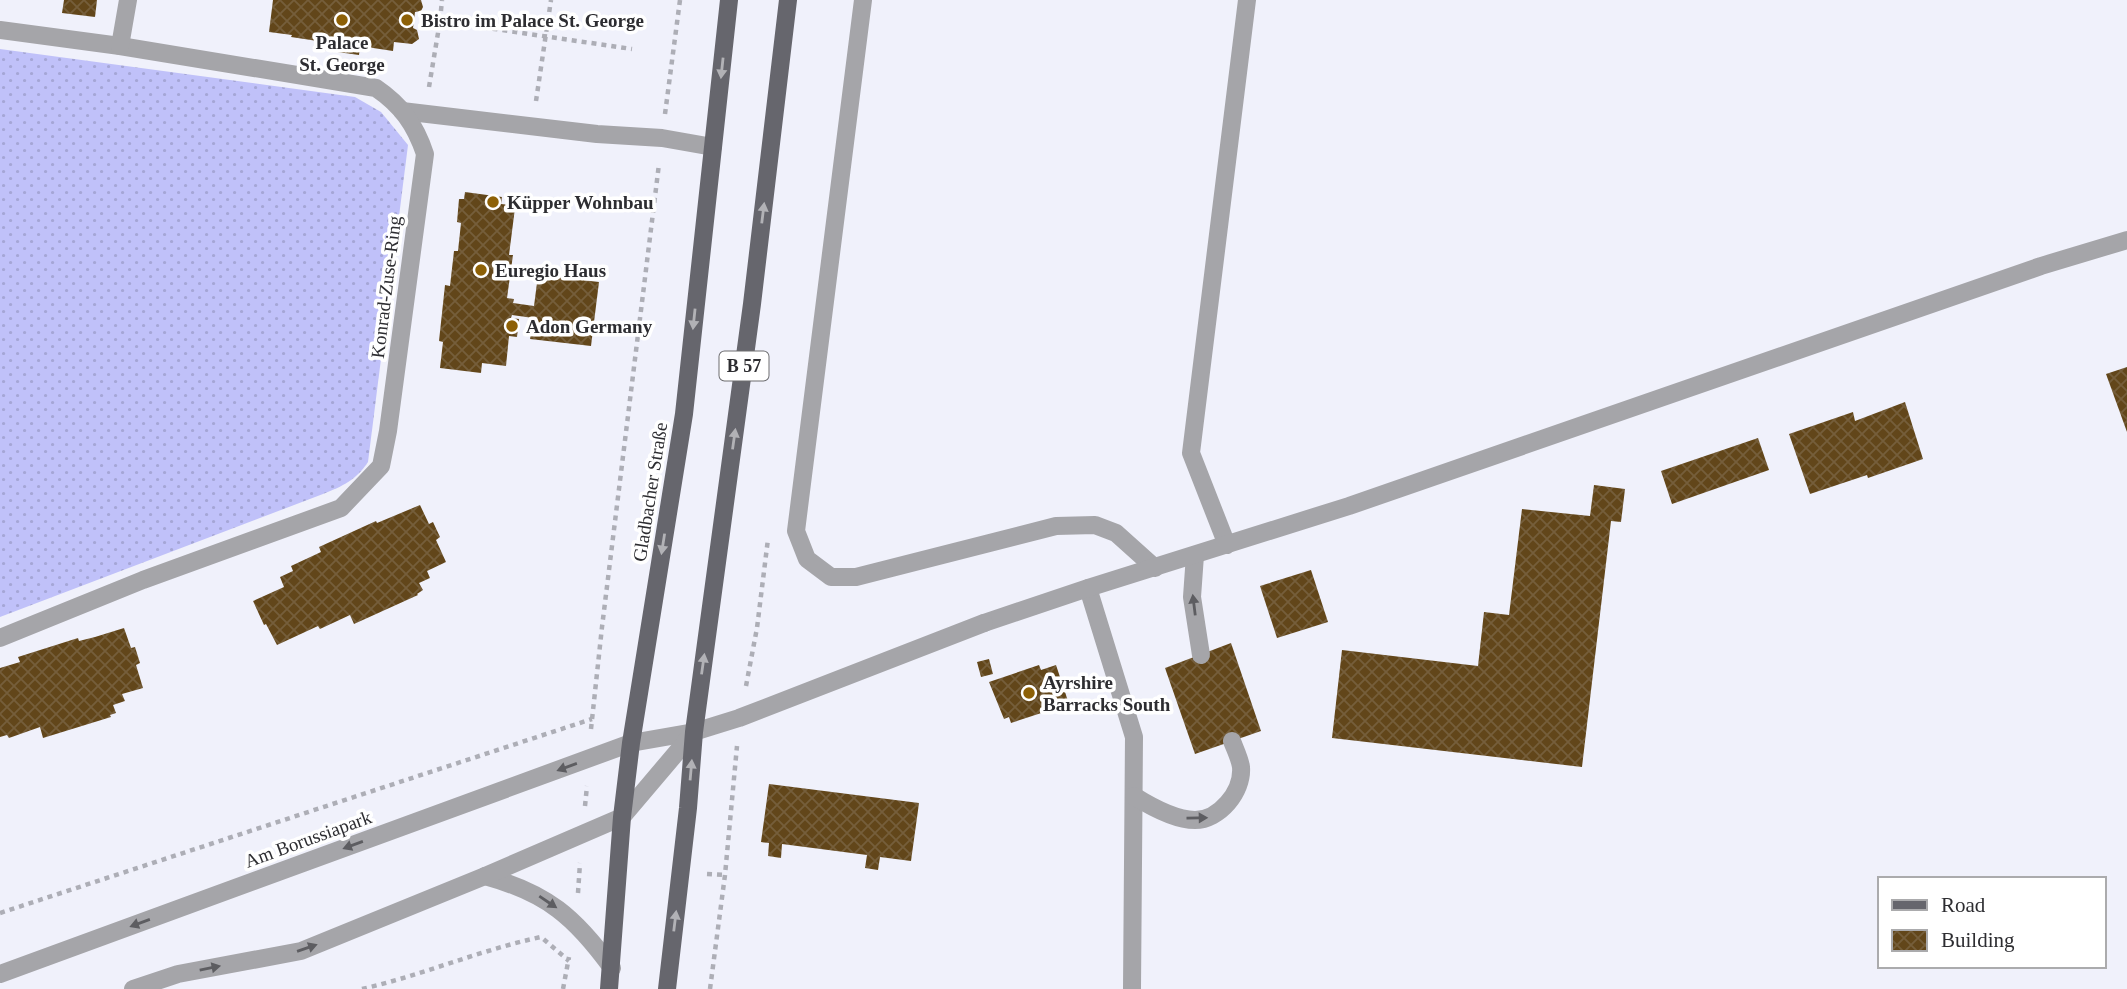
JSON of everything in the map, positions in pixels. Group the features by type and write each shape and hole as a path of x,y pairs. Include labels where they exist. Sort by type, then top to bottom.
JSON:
{"main road":[{"name":"Gladbacher Straße","path":"609,989 622,817 631,743 684,414 729,0"},
{"name":"B 57","path":"667,989 694,732 750,317 788,0"}],"street":[{"path":"120,46 128,0"},
{"path":"863,0 796,531 807,559 831,577 856,577 1056,526 1095,525 1116,533 1155,568"},
{"path":"1227,545 1191,453 1247,0"},
{"name":"Konrad-Zuse-Ring","path":"0,30 120,46 376,88 391,98 402,111 416,130 425,154 381,466 341,508 143,580 0,638"},
{"path":"402,111 597,134 662,138 713,147"},
{"name":"Am Borussiapark","path":"0,974 631,743 694,732 739,718 984,623 1349,506 2041,266 2127,240"},
{"path":"1195,555 1192,597 1201,655"},
{"path":"1088,588 1134,737 1132,989"},
{"path":"132,989 178,974 301,951 622,817 694,732"},
{"path":"1133,796 1161,811 1194,820 1209,817 1232,798 1238,785 1241,768 1232,741"},
{"path":"485,876 514,884 556,907 592,940 612,968"}],"path":[{"path":"425,114 442,0"},
{"path":"531,126 551,0"},
{"path":"580,872 592,719 680,0"},
{"path":"440,21 632,50"},
{"path":"710,989 726,874 739,718 757,628"},
{"path":"0,912 592,719"},
{"path":"362,989 394,982 508,944 541,937 569,961 563,989"}],"shaded area":[{"path":"0,49 355,97 381,112 408,145 368,462 359,473 330,491 0,617"}],"building":[{"path":"64,0 97,0 95,17 62,13"},
{"name":"Palace St. George","path":"273,0 421,0 423,7 421,11 415,12 413,28 417,30 419,39 412,44 394,42 393,51 360,46 359,55 323,50 324,42 269,32"},
{"name":"Euregio Haus","path":"465,192 502,197 501,204 518,206 515,208 509,255 513,255 507,298 514,299 513,303 534,306 538,275 599,282 591,346 530,339 533,318 512,315 511,318 519,319 517,337 509,336 506,366 482,363 481,373 440,368 443,342 439,341 445,285 450,286 454,251 458,251 461,223 457,222 459,199 464,199"},
{"path":"2127,367 2127,432 2106,374"},
{"path":"1905,402 1923,459 1810,494 1789,434 1853,412 1855,421"},
{"path":"1758,438 1769,470 1672,504 1661,471"},
{"path":"1594,485 1625,489 1621,522 1611,521 1582,767 1332,738 1342,650 1478,666 1484,612 1509,615 1522,509 1590,516"},
{"path":"420,505 429,524 433,522 440,537 436,540 446,562 427,571 430,578 419,583 423,590 418,595 354,624 350,615 277,645 253,601 284,587 280,577 293,571 291,566 321,552 319,547 376,521 377,523"},
{"path":"1311,570 1328,622 1277,638 1260,586"},
{"path":"124,628 131,648 135,647 140,663 136,665 143,688 122,694 125,701 113,705 116,713 110,715 111,717 43,738 40,727 9,738 7,735 0,737 0,668 20,662 18,657 78,638 79,641"},
{"path":"1231,643 1261,731 1195,754 1165,668"},
{"path":"989,659 993,674 981,677 977,662"},
{"name":"Ayrshire Barracks South","path":"1039,665 1041,670 1056,665 1069,704 1011,723 1009,717 1004,719 989,682"},
{"path":"769,784 919,803 911,861 880,857 878,870 865,868 867,855 782,844 781,858 768,856 769,843 761,842"}],"place":[{"name":"Palace St. George","path":"342,20"},
{"name":"Bistro im Palace St. George","path":"407,20"},
{"name":"Küpper Wohnbau","path":"493,202"},
{"name":"Euregio Haus","path":"481,270"},
{"name":"Adon Germany","path":"512,326"},
{"name":"Ayrshire Barracks South","path":"1029,693"}]}
